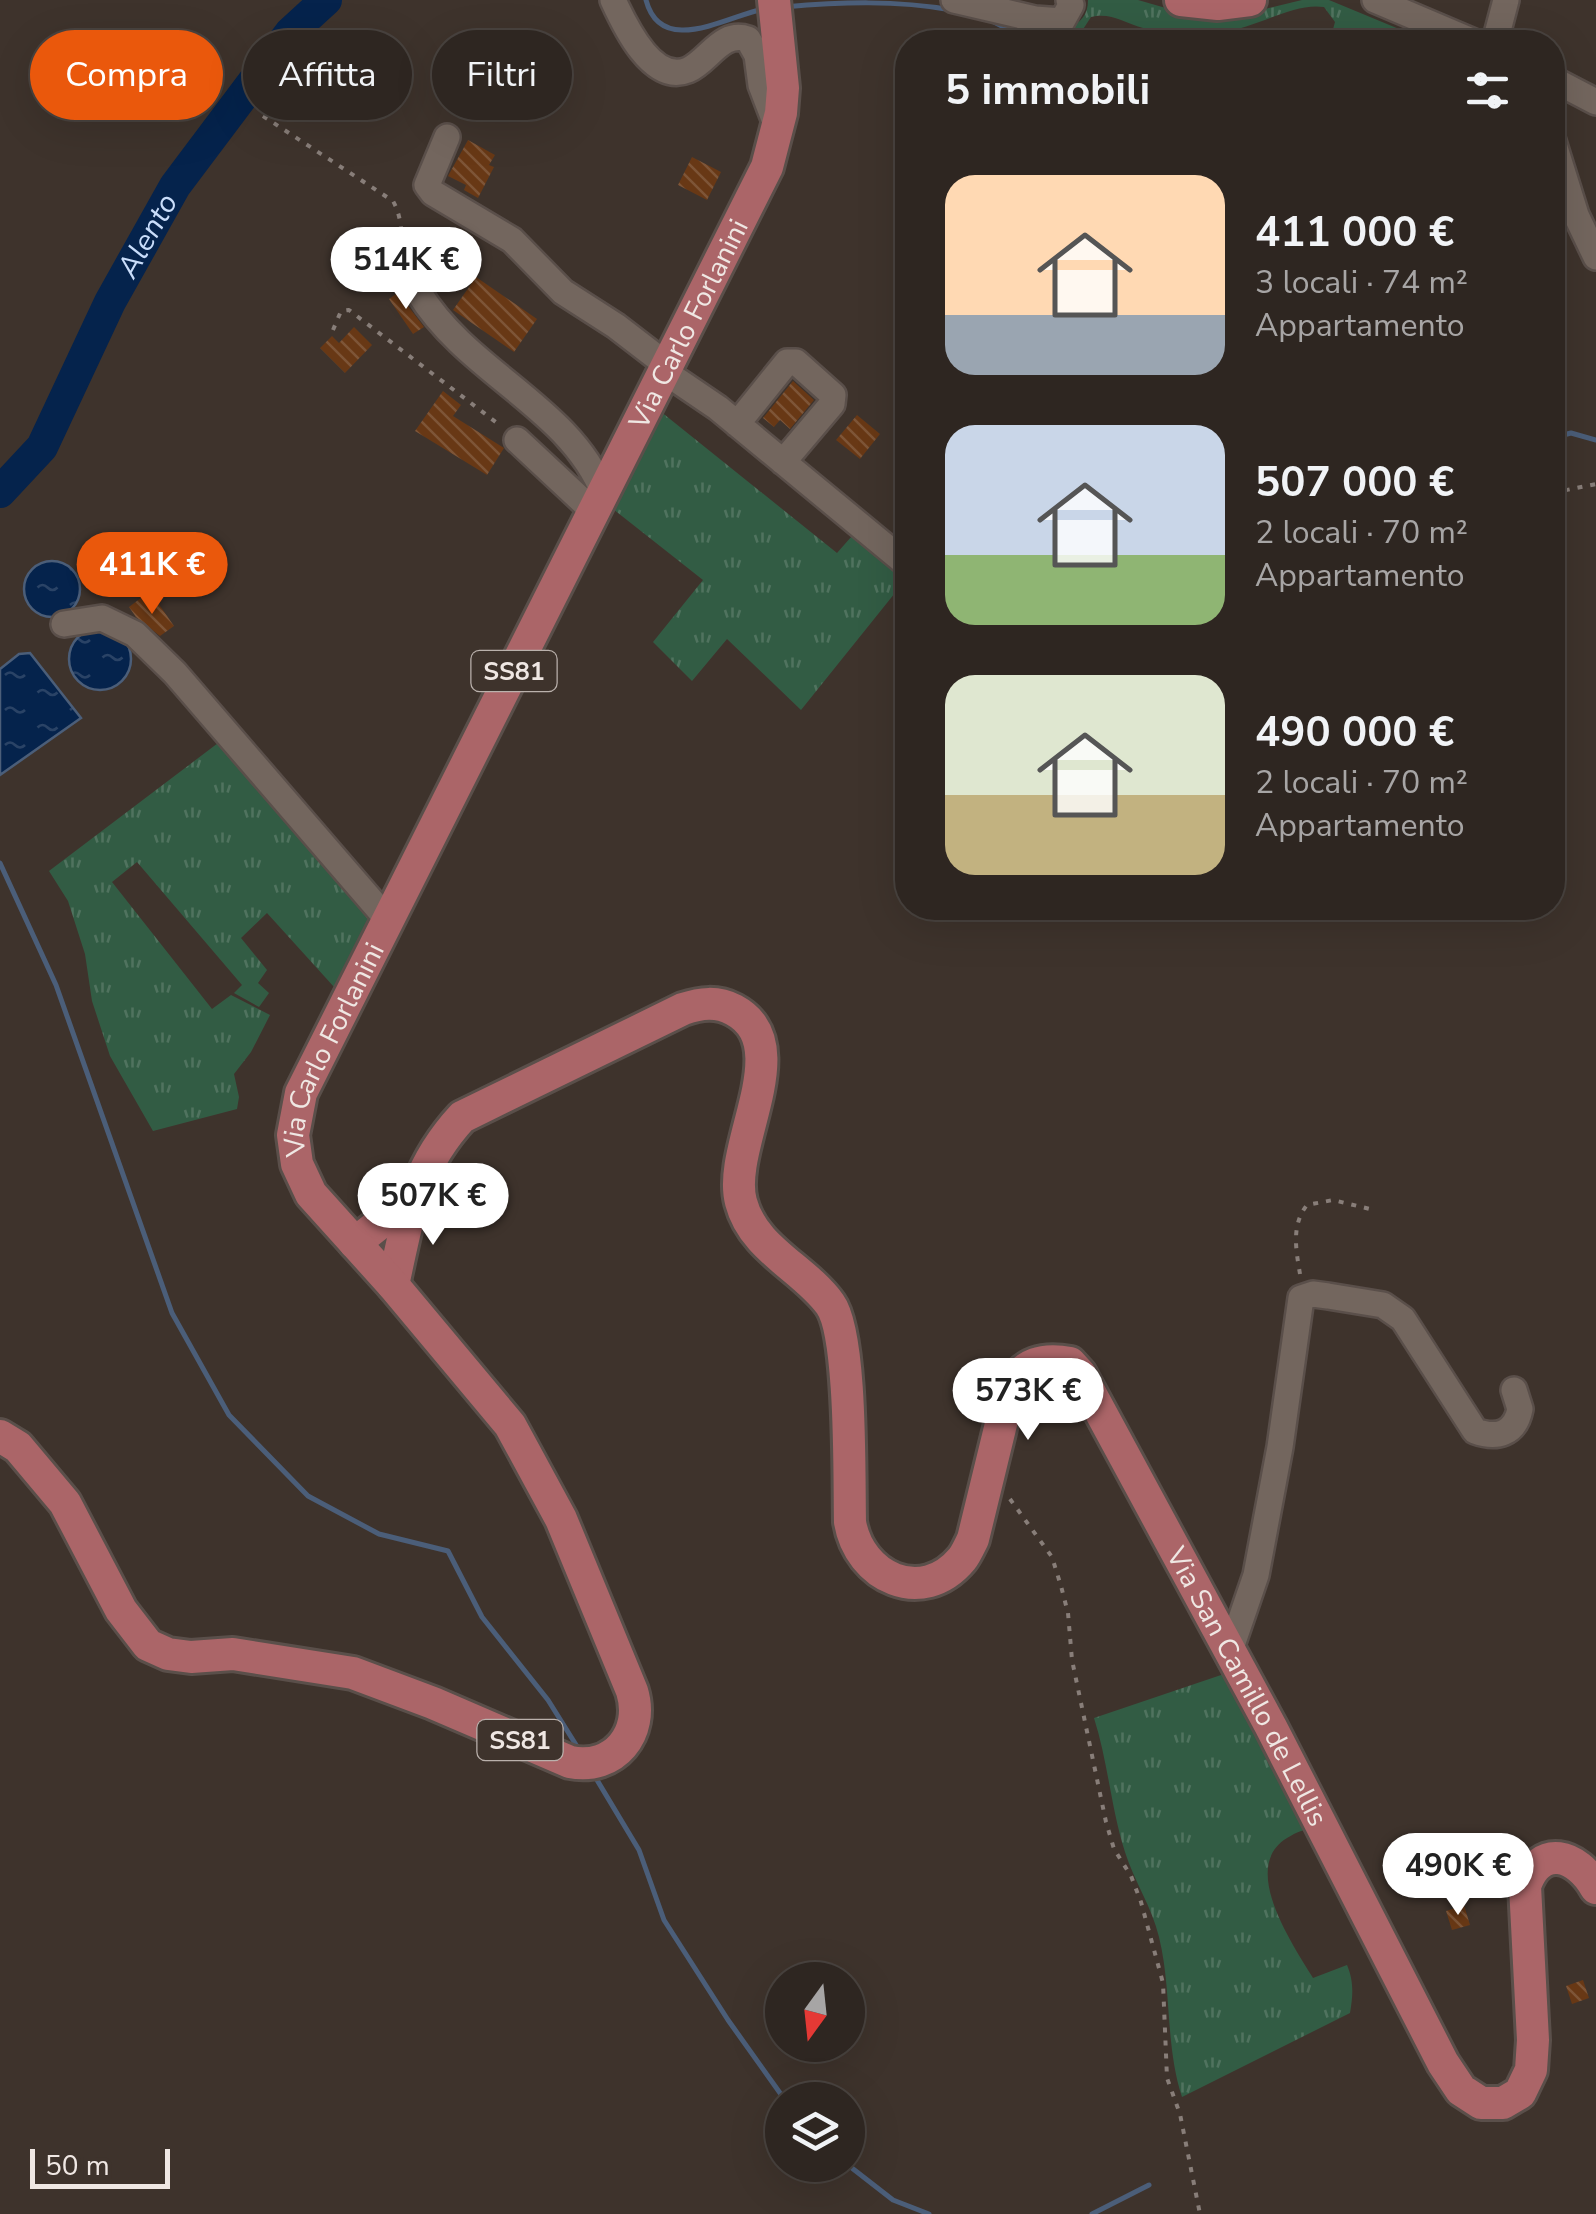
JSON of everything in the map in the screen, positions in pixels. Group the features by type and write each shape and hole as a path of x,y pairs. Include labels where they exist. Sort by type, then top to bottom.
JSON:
{"main road":[{"name":"Via Carlo Forlanini","path":"0,1436 18,1448 66,1503 121,1610 148,1645 168,1654 233,1654 352,1673 570,1762 582,1764 609,1758 628,1738 634,1726 635,1702 561,1519 510,1425 311,1194 296,1164 292,1135 301,1093 767,167 783,88 774,0"},
{"path":"1181,0 1218,4 1250,0"},
{"name":"Via San Camillo de Lellis","path":"393,1285 412,1197 437,1144 462,1117 683,1009 704,1004 728,1007 752,1025 762,1050 739,1178 742,1206 759,1236 832,1306 844,1339 850,1522 858,1549 870,1565 894,1579 914,1582 943,1575 962,1559 973,1538 1010,1387 1024,1368 1038,1362 1070,1363 1080,1374 1230,1651 1443,2063 1461,2090 1482,2102 1503,2103 1520,2093 1531,2070 1525,1886 1530,1872 1541,1861 1575,1861 1596,1888"},
{"name":"Via San Camillo de Lellis","path":"356,1243 412,1197"}],"street":[{"path":"613,0 638,48 670,72 688,70 730,39 748,39 757,55 760,84 778,127"},
{"path":"954,0 1035,19 1062,21 1071,5 1068,0"},
{"path":"1498,30 1506,0"},
{"path":"1385,2 1442,30"},
{"path":"1565,86 1596,102"},
{"path":"447,137 428,177 427,185 433,193 512,240 563,292 616,326 895,553"},
{"path":"1565,180 1596,257"},
{"path":"419,292 430,310 486,367 568,434 594,471 599,504"},
{"path":"736,424 787,362 796,362 834,395 832,404 782,462"},
{"path":"518,440 599,504"},
{"path":"64,624 102,618 135,634 175,672 388,920"},
{"path":"1230,1651 1256,1575 1280,1448 1300,1298 1313,1294 1383,1305 1402,1318 1475,1431 1502,1435 1512,1430 1520,1410 1514,1390"}],"path":[{"path":"269,120 394,201 402,222 405,270 419,292"},
{"path":"333,330 337,316 349,310 518,440"},
{"path":"1565,490 1596,484"},
{"path":"1300,1298 1296,1227 1307,1206 1333,1200 1374,1210"},
{"path":"988,1474 1037,1532 1052,1556 1061,1586 1072,1660 1106,1822 1114,1849 1141,1902 1163,1983 1167,2078 1180,2114 1200,2214"}],"green space":[{"path":"1088,0 1138,0 1190,15 1248,13 1302,0 1329,0 1399,30 1333,30 1335,22 1324,7 1312,7 1234,30 1156,30 1098,16 1091,17 1083,30 1069,30 1087,10"},
{"path":"660,411 837,553 859,528 895,561 895,593 801,710 727,639 692,681 653,642 703,580 613,509"},
{"path":"226,737 384,920 344,998 267,913 241,938 267,970 258,983 269,993 259,1007 234,993 242,985 137,862 112,882 212,1009 231,995 270,1015 251,1052 234,1074 239,1097 237,1109 153,1131 110,1056 68,901 49,871"},
{"path":"1227,1673 1316,1829 1287,1838 1274,1851 1268,1867 1269,1886 1283,1927 1313,1978 1347,1965 1352,2000 1350,2013 1182,2097 1173,2058 1159,1937 1125,1852 1094,1718"}],"water":[{"path":"52,561 72,569 80,589 72,609 52,617 32,609 24,589 32,569"},
{"path":"100,628 122,637 131,659 122,681 100,690 78,681 69,659 78,637"},
{"path":"30,653 81,718 0,775 0,669 19,654"}],"building":[{"path":"468,140 495,155 489,165 494,167 478,198 464,190 466,185 448,176"},
{"path":"692,157 721,172 707,200 678,185"},
{"path":"476,277 537,319 514,352 453,310"},
{"path":"404,288 405,302 424,327 413,334 389,299"},
{"path":"354,327 372,345 345,373 320,348 332,336 339,343"},
{"path":"793,381 814,400 790,429 780,420 774,427 763,418"},
{"path":"443,391 461,405 453,416 504,448 487,475 415,431"},
{"path":"857,415 880,434 860,459 836,440"},
{"path":"142,597 150,609 158,603 174,626 160,636 136,617 129,607"},
{"path":"1464,1905 1470,1925 1452,1930 1446,1911"},
{"path":"1583,1980 1589,1998 1572,2004 1566,1986"}],"waterway":[{"name":"Alento","path":"0,492 42,447 110,302 175,186 290,33 326,0"},
{"path":"646,0 654,17 665,27 680,30 714,25 763,9"},
{"path":"784,7 868,3 952,10"},
{"path":"992,21 1010,30"},
{"path":"1565,435 1596,440"},
{"path":"0,863 56,985 172,1313 229,1415 308,1496 379,1534 448,1551 482,1617 548,1700 578,1748"},
{"path":"594,1775 639,1850 664,1920 772,2082"},
{"path":"865,2178 893,2200 929,2214"},
{"path":"1092,2214 1149,2185"}]}
